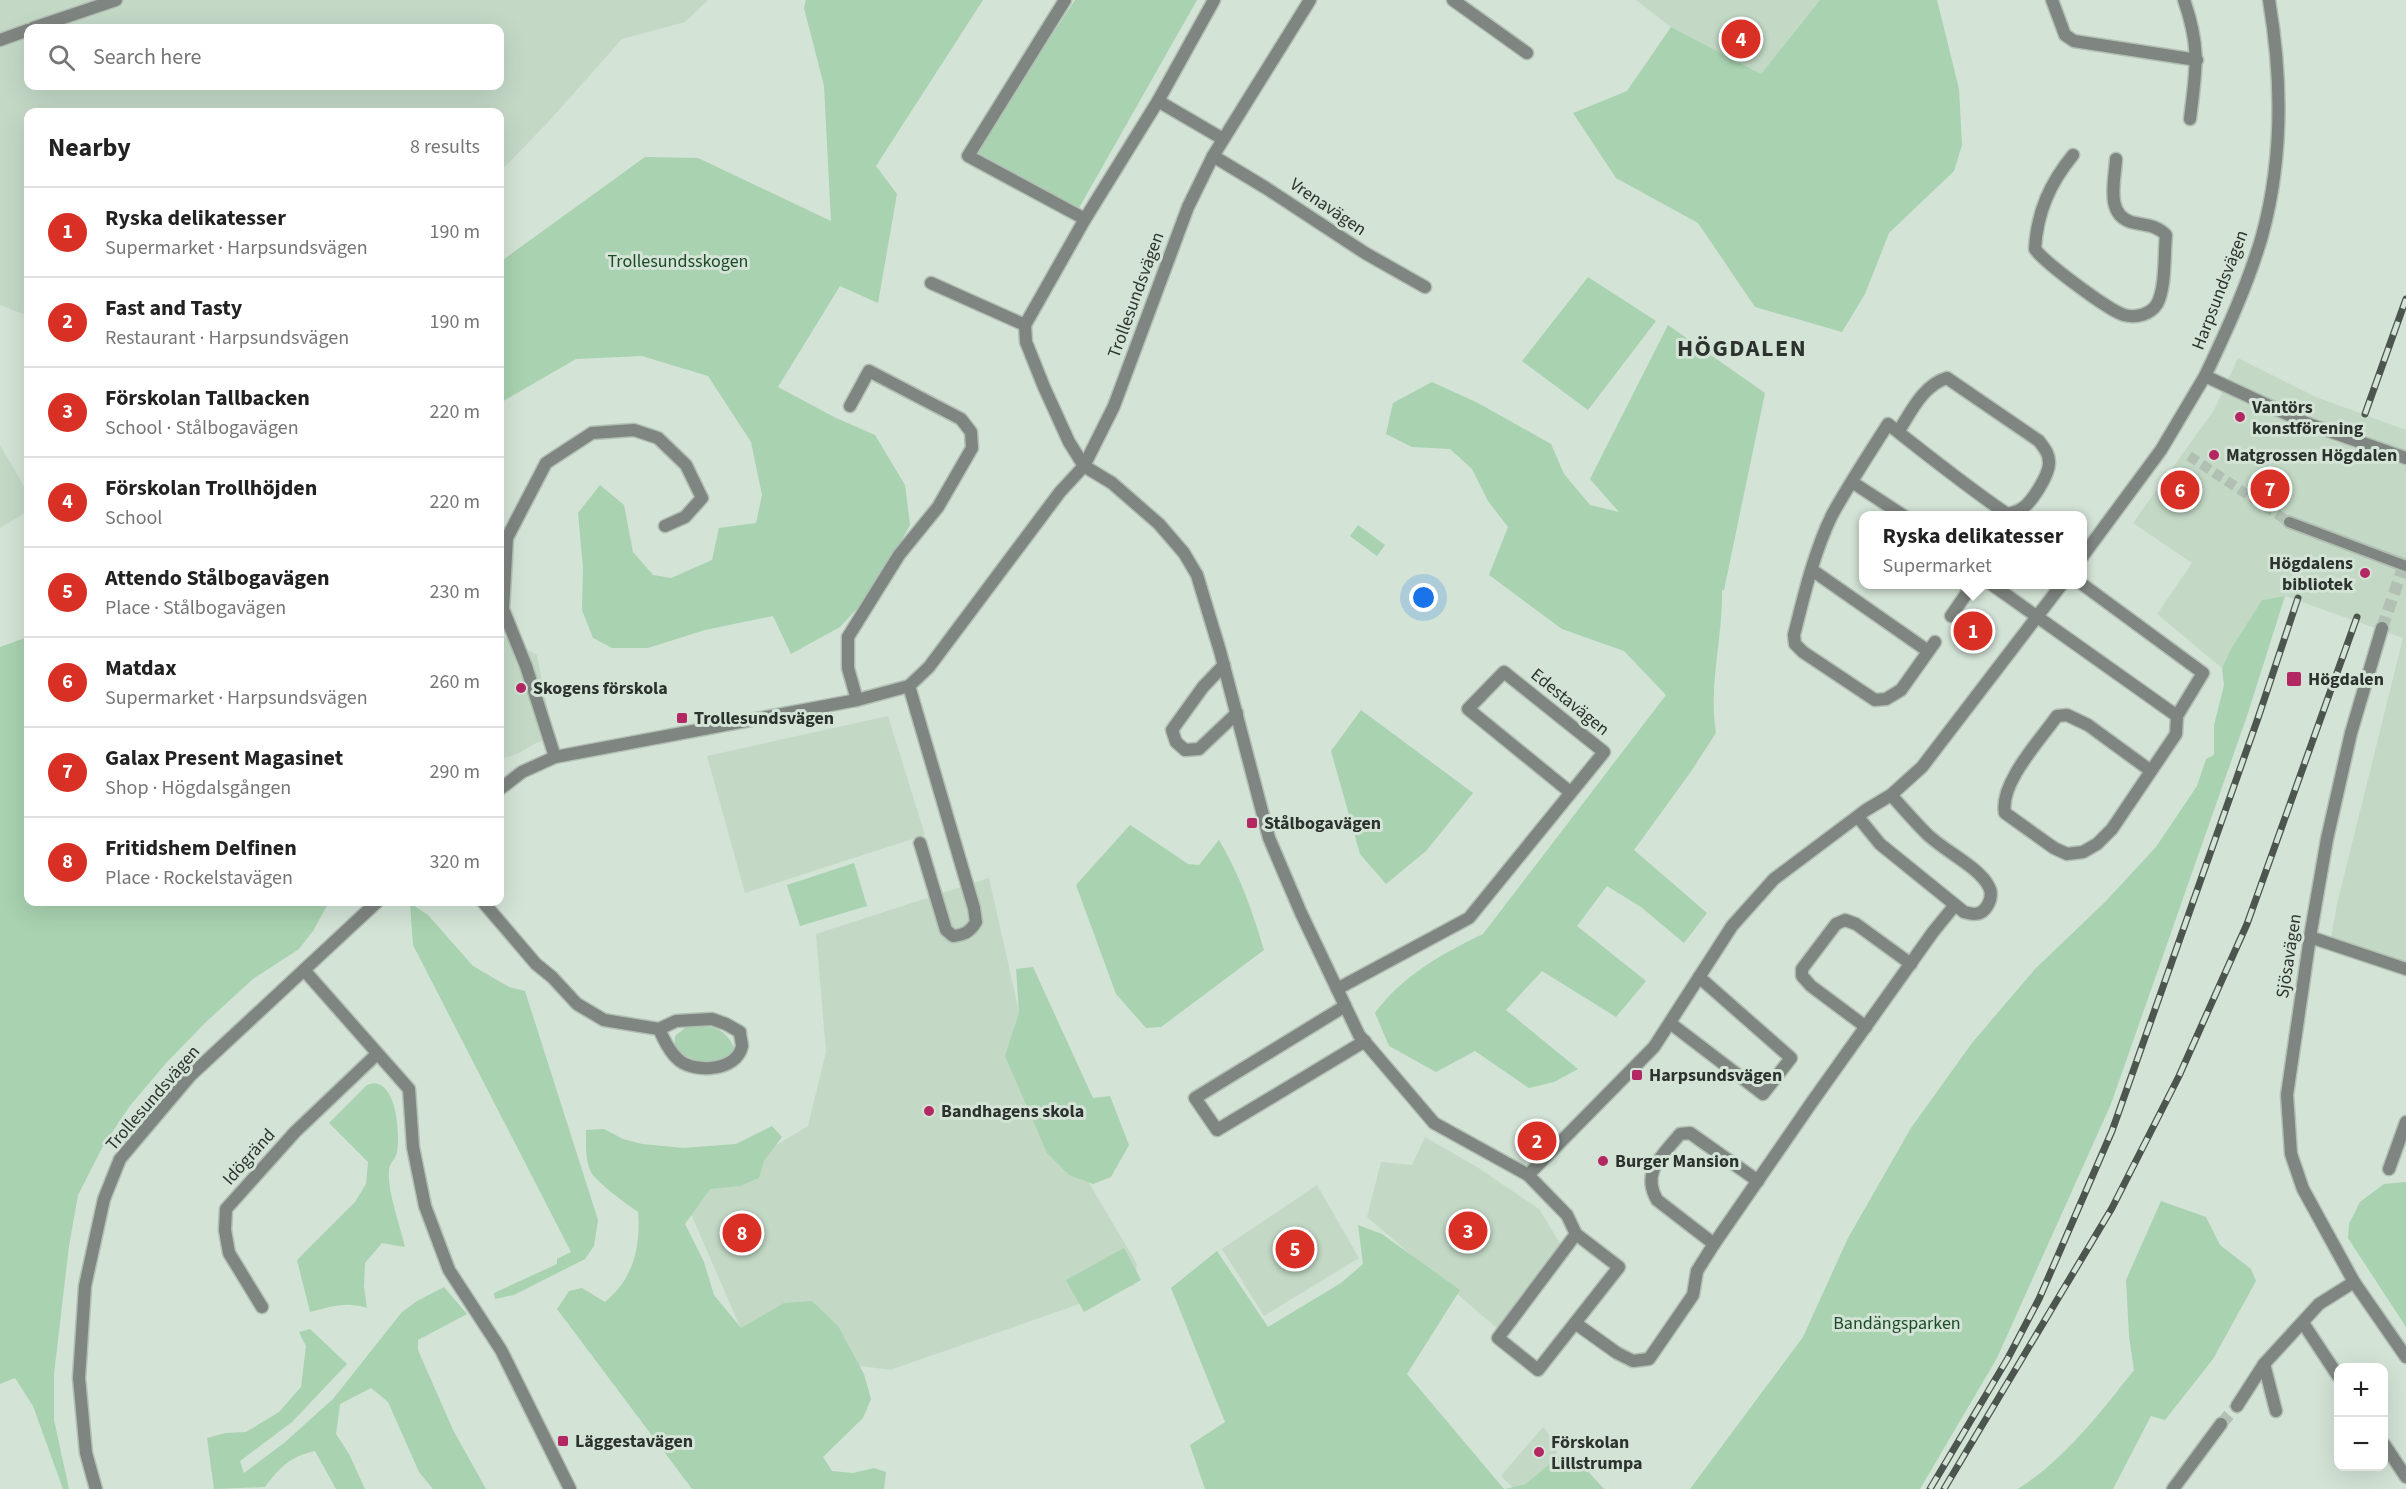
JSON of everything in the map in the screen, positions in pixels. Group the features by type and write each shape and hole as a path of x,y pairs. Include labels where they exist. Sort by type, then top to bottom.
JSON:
{"street":[{"path":"45,24 117,0"},
{"path":"1065,0 968,156 1085,219"},
{"path":"1214,0 1158,101 1085,219 1025,325 1026,342 1044,387 1070,442 1084,465 1112,483 1151,517 1185,553 1197,575 1224,666 1269,838 1359,1035 1434,1123 1528,1175 1567,1215 1576,1234 1619,1267 1538,1370 1498,1338 1576,1234"},
{"name":"Trollesundsvägen","path":"504,786 522,772 555,758 857,700 909,686 929,667 1060,492 1084,465 1114,406 1188,207 1212,156 1310,0"},
{"path":"1453,0 1527,53"},
{"path":"2052,0 2065,35 2074,41 2197,60"},
{"path":"2184,0 2193,27 2197,60 2190,119"},
{"name":"Harpsundsvägen","path":"2087,550 2161,450 2205,375 2240,300 2262,236 2272,187 2277,128 2278,75 2269,0"},
{"path":"0,40 24,31"},
{"path":"1158,101 1223,139"},
{"path":"2073,155 2050,188 2042,207 2035,249 2040,256 2079,286 2122,314 2134,316 2145,314 2157,304 2166,235 2152,225 2131,222 2118,215 2114,207 2116,159"},
{"name":"Vrenavägen","path":"1212,156 1425,287"},
{"path":"931,283 1025,325"},
{"path":"850,406 869,371 961,419 971,432 972,448 938,507 899,555 848,637 848,668 857,700"},
{"path":"2205,375 2307,423 2406,458"},
{"path":"1898,432 1922,394 1936,381 1947,378 2039,441 2047,452 2050,464 2047,474 2030,501 2016,511"},
{"path":"1812,570 1932,646 1900,690 1886,699 1875,700 1803,652 1795,644 1794,635 1812,570 1832,516 1888,424 2001,511"},
{"path":"504,591 507,538 546,463 592,433 634,430 658,438 686,465 702,498 685,517 665,526"},
{"path":"1852,482 1896,511"},
{"path":"2289,522 2406,566"},
{"path":"2087,588 2203,673 2177,716 2176,734 2112,829 2097,844 2083,852 2067,854 2054,848 2005,813 2003,804 2009,785 2057,716 2067,715 2088,725 2151,771"},
{"path":"1952,616 1970,589"},
{"path":"1997,589 2177,716"},
{"path":"1528,1175 1654,1047 1732,926 1774,879 1891,795 1922,767 2059,589"},
{"path":"504,611 526,666 555,758"},
{"name":"Sjösavägen","path":"2382,628 2351,733 2327,839 2287,1095 2291,1154 2303,1189 2354,1282 2406,1358"},
{"path":"1224,666 1203,687 1172,730 1176,742 1185,750 1199,748 1237,714"},
{"name":"Edestavägen","path":"1337,989 1469,918 1604,752 1504,672 1468,710 1570,792"},
{"path":"909,686 975,915 976,922 971,930 962,936 953,936 946,930 920,843"},
{"path":"1858,817 1880,844 1955,905 1973,915 1981,913 1988,906 1991,895 1989,886 1979,874 1927,834 1891,795"},
{"path":"1575,1323 1617,1353 1633,1361 1649,1359 1693,1295 1697,1271 1714,1244 1866,1027 1955,905"},
{"name":"Trollesundsvägen","path":"96,1489 86,1453 79,1378 85,1286 104,1199 120,1159 191,1075 373,906"},
{"path":"486,906 536,964 552,977 577,1004 604,1020 659,1029 676,1021 712,1019 740,1032 742,1045 738,1055 731,1062 706,1067 692,1066 680,1061 667,1046 659,1029"},
{"path":"1866,1027 1811,986 1802,976 1802,969 1836,924 1845,920 1856,924 1911,964"},
{"path":"2310,937 2406,969"},
{"path":"304,970 409,1089 413,1147 425,1206 449,1270 501,1350 570,1489"},
{"path":"1670,1023 1763,1094 1791,1058 1699,977"},
{"path":"1345,1006 1195,1098 1216,1130 1365,1041"},
{"name":"Idögränd","path":"262,1307 229,1253 225,1230 226,1209 295,1132 377,1054"},
{"path":"2389,1169 2406,1122"},
{"path":"1714,1244 1657,1200 1652,1191 1650,1178 1657,1163 1680,1134 1690,1133 1758,1181"},
{"path":"2237,1406 2264,1364 2319,1304 2354,1282"},
{"path":"2303,1323 2334,1370"},
{"path":"2264,1364 2276,1411"},
{"path":"2174,1489 2221,1424"},
{"path":"2388,1450 2406,1477"}],"shaded area":[{"path":"0,0 708,0 685,22 622,39 504,168 504,108 24,108 24,314 0,305"},
{"path":"1636,0 1820,0 1761,74 1671,27"},
{"path":"2238,358 2316,397 2406,430 2406,975 2329,949 2337,904 2403,638 2285,596 2262,600 2231,649 2222,668 2157,614 2192,563 2133,523 2214,410"},
{"path":"0,445 24,486 24,513 0,528"},
{"name":"Skogens förskola","path":"504,637 537,655 553,738 536,743 504,759"},
{"path":"888,716 925,835 745,893 707,756"},
{"name":"Bandhagens skola","path":"989,878 1038,1097 1137,1264 1134,1285 890,1370 750,1350 685,1200 808,1126 826,1052 816,934"},
{"path":"1425,1137 1477,1167 1539,1209 1561,1245 1497,1328 1367,1217 1381,1162 1412,1165"},
{"path":"1317,1185 1359,1258 1264,1316 1222,1249"},
{"name":"Förskolan Lillstrumpa","path":"1543,1427 1556,1443 1557,1462 1525,1489 1514,1489 1501,1476"}],"green space":[{"name":"Trollesundsskogen","path":"806,0 983,0 876,166 897,194 878,303 840,286 778,387 836,418 875,435 905,485 910,525 875,589 840,627 791,654 773,616 705,630 648,648 612,648 593,638 582,610 583,568 578,513 600,485 624,505 633,552 653,575 671,578 712,560 719,528 756,523 762,495 751,442 708,376 642,356 576,359 504,401 504,259 645,157 698,158 831,221 824,86 804,8"},
{"path":"1075,0 1197,0 1079,208 974,153"},
{"path":"1820,0 1937,0 1959,89 1962,145 1954,171 1889,233 1865,294 1842,332 1755,307 1698,223 1616,178 1573,113 1627,91 1671,27 1761,74"},
{"path":"1588,277 1656,321 1588,410 1522,361"},
{"path":"1668,325 1765,393 1724,590 1722,590 1714,697 1716,733 1634,850 1707,913 1684,943 1641,907 1607,886 1577,926 1646,981 1616,1017 1542,971 1506,1010 1578,1069 1554,1082 1529,1088 1475,1051 1436,1072 1389,1046 1375,1013 1410,977 1453,949 1483,934 1666,695 1624,651 1562,629 1489,575 1508,527 1488,501 1472,469 1450,449 1412,447 1386,434 1393,403 1432,382 1478,403 1551,444 1564,474 1590,505 1619,512 1590,479"},
{"path":"1358,525 1385,545 1377,556 1350,536"},
{"name":"Bandängsparken","path":"2285,596 2248,713 2111,1104 1997,1358 1920,1489 1690,1489 1803,1337 1848,1238 1911,1128 1972,1043 2035,969 2105,902 2156,847 2197,786 2206,759 2214,755 2214,725 2224,685 2222,668 2231,649 2262,600"},
{"path":"24,638 24,906 327,906 313,931 299,949 253,979 166,1063 129,1107 103,1146 78,1195 69,1246 54,1374 54,1420 69,1489 63,1489 33,1406 15,1378 0,1384 0,647"},
{"path":"1361,710 1473,793 1426,851 1386,884 1360,854 1331,751"},
{"path":"1130,825 1188,864 1199,865 1219,840 1245,894 1264,950 1161,1027 1146,1028 1116,994 1076,885"},
{"path":"854,863 867,906 800,926 787,885"},
{"path":"410,906 414,906 428,915 473,966 509,987 525,991 598,1220 594,1246 585,1259 514,1295 495,1299 494,1293 557,1264 557,1259 571,1252 413,945"},
{"path":"1033,967 1093,1098 1110,1096 1129,1145 1111,1177 1093,1184 1069,1175 1047,1153 1005,1056 1019,1013 1016,969"},
{"path":"698,1024 721,1031 735,1050 725,1060 704,1063 680,1054 675,1049 675,1036 685,1028"},
{"path":"374,1083 382,1086 388,1092 395,1111 398,1144 389,1169 389,1178 405,1247 382,1243 365,1263 364,1287 367,1308 345,1305 310,1312 297,1260 355,1202 366,1184 368,1162 329,1123 367,1085"},
{"path":"772,1126 782,1137 764,1161 759,1178 740,1186 710,1189 685,1224 704,1262 714,1295 741,1328 784,1303 812,1301 838,1326 864,1374 871,1399 863,1418 823,1457 832,1471 853,1473 874,1468 886,1472 884,1489 692,1489 557,1309 569,1291 582,1288 605,1302 615,1293 629,1273 638,1238 638,1212 594,1177 591,1172 587,1157 586,1130 604,1129 623,1139 642,1144 683,1148 736,1144"},
{"path":"2405,1182 2406,1327 2348,1238 2349,1224 2360,1202 2384,1184"},
{"path":"2161,1201 2206,1217 2220,1245 2251,1269 2256,1281 2213,1359 2165,1420 2151,1416 2113,1489 2018,1489 2066,1450 2095,1419 2134,1370 2129,1336 2126,1280"},
{"path":"1358,1225 1382,1234 1460,1290 1407,1374 1504,1489 1205,1489 1190,1445 1225,1422 1171,1288 1217,1251 1268,1327 1341,1283 1363,1264"},
{"path":"1124,1248 1141,1280 1084,1312 1066,1280"},
{"path":"444,1287 467,1314 418,1340 418,1350 453,1430 486,1489 433,1489 419,1472 388,1402 371,1388 340,1404 336,1434 349,1454 365,1489 336,1489 315,1451 299,1456 286,1464 265,1487 214,1489 207,1438 226,1433 246,1432 279,1412 301,1387 306,1346 299,1332 310,1329 347,1364 292,1422 240,1461 244,1473 284,1443 333,1399 402,1312"},
{"path":"1573,1455 1604,1489 1505,1489 1526,1484 1559,1456"}],"tunnel":[{"path":"2189,456 2289,522"},
{"path":"2382,628 2406,559"},
{"path":"2221,1424 2237,1406"}],"railway":[{"path":"2365,414 2406,299"},
{"path":"1930,1489 2008,1358 2039,1299 2112,1131 2298,598"},
{"path":"1944,1489 2112,1208 2179,1076 2247,924 2357,617"}],"place":[{"name":"Förskolan Trollhöjden","path":"1741,39"},
{"name":"Vantörs konstförening","path":"2240,417"},
{"name":"Matgrossen Högdalen","path":"2214,455"},
{"name":"Galax Present Magasinet","path":"2270,489"},
{"name":"Matdax","path":"2180,490"},
{"name":"Högdalens bibliotek","path":"2365,573"},
{"name":"Ryska delikatesser","path":"1973,631"},
{"name":"Högdalen","path":"2294,679"},
{"name":"Skogens förskola","path":"521,688"},
{"name":"Trollesundsvägen","path":"682,718"},
{"name":"Stålbogavägen","path":"1252,823"},
{"name":"Harpsundsvägen","path":"1637,1075"},
{"name":"Bandhagens skola","path":"929,1111"},
{"name":"Fast and Tasty","path":"1537,1141"},
{"name":"Burger Mansion","path":"1603,1161"},
{"name":"Förskolan Tallbacken","path":"1468,1231"},
{"name":"Fritidshem Delfinen","path":"742,1233"},
{"name":"Attendo Stålbogavägen","path":"1295,1249"},
{"name":"Läggestavägen","path":"563,1441"},
{"name":"Förskolan Lillstrumpa","path":"1539,1452"}],"district":[{"name":"HÖGDALEN","path":"1742,348"}]}
